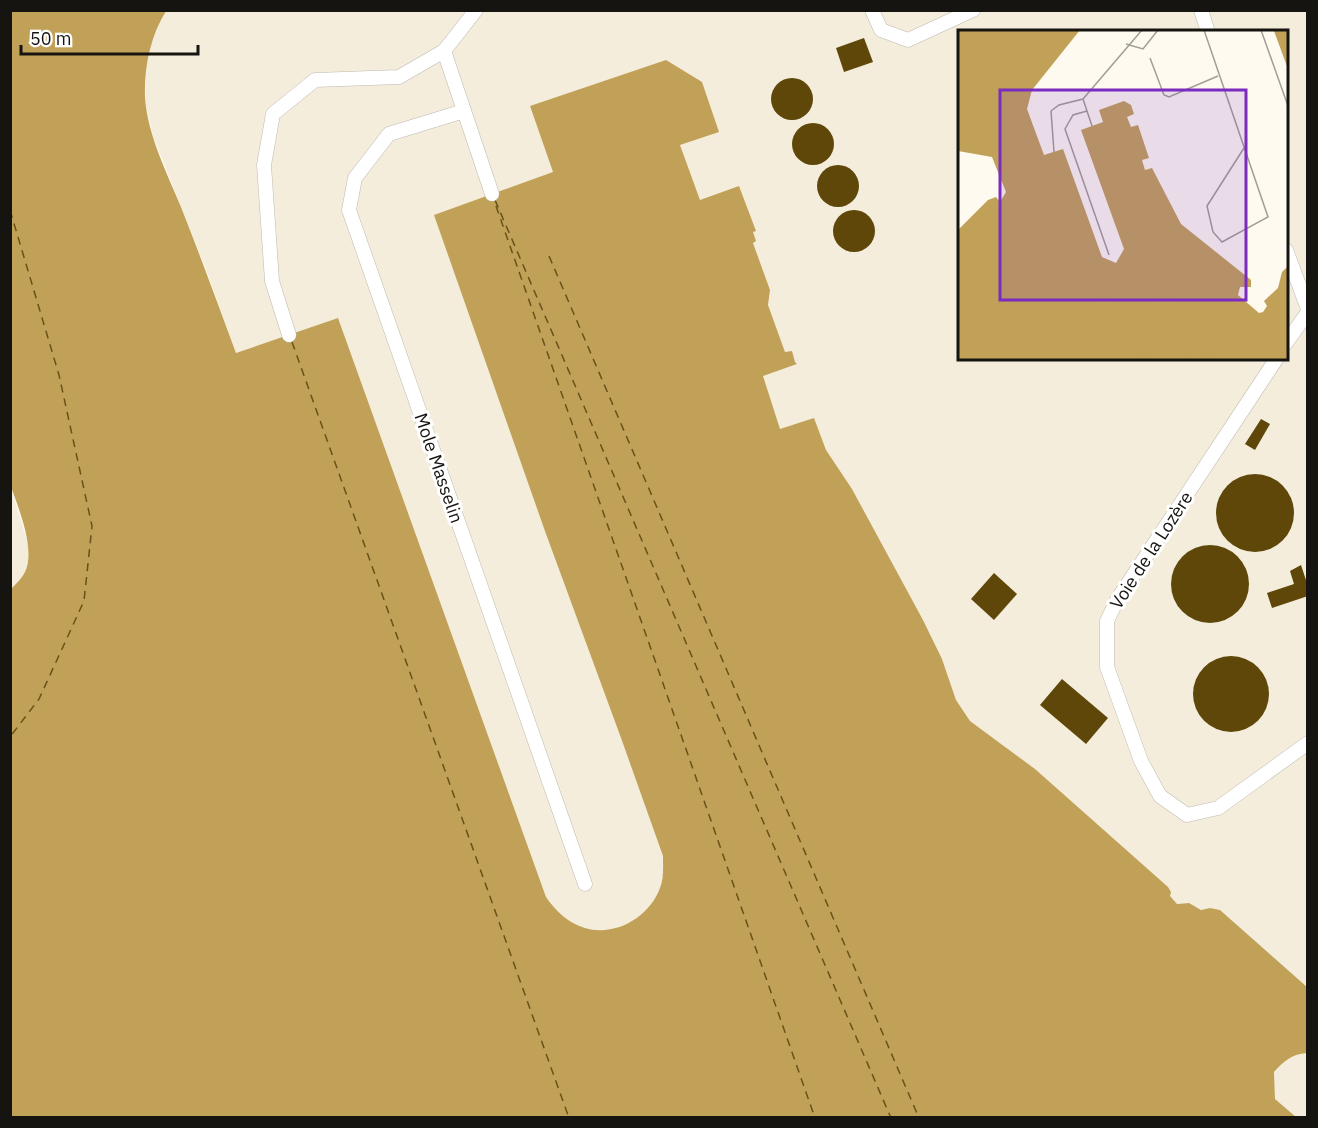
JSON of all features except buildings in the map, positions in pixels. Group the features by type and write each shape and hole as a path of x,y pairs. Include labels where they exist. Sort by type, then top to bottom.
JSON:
{"lane":[{"path":"290,335 272,281 264,165 273,114 315,80 399,77 444,51 476,10"},
{"path":"872,10 881,30 908,40 973,10"},
{"path":"1201,10 1207,30"},
{"path":"444,51 492,194"},
{"name":"Mole Masselin","path":"464,111 389,134 355,178 349,210 585,884"},
{"path":"1288,253 1308,310 1288,341"},
{"name":"Voie de la Lozère","path":"1275,360 1117,600 1107,621 1107,666 1141,761 1160,796 1187,815 1218,808 1308,743"}],"shaded area":[{"path":"166,10 1307,11 1307,987 1220,910 1210,908 1201,910 1188,903 1177,904 1035,769 970,721 956,700 942,659 923,620 852,489 826,450 814,419 780,429 762,376 797,364 785,352 768,305 770,290 753,243 739,186 700,201 680,145 719,132 530,106 553,172 546,534 663,856 661,888 648,908 636,920 611,930 598,930 587,929 562,916 546,897 338,318 236,353 207,272 153,136 145,100 150,48 158,24"},
{"path":"11,11 166,11 152,42 147,64 145,98 147,112 159,154 236,353 338,318 546,897 568,920 579,926 597,930 619,927 640,916 648,908 661,884 663,856 546,534 434,215 553,172 530,106 666,60 702,82 719,132 680,145 700,200 739,186 756,231 753,232 756,241 753,243 770,290 768,305 785,352 792,351 797,364 763,376 780,429 814,418 826,450 852,489 923,620 942,659 956,700 970,721 1035,769 1168,887 1171,892 1170,896 1177,904 1189,903 1201,910 1210,908 1220,910 1307,987 1307,1053 1289,1059 1274,1072 1275,1099 1296,1117 11,1117 10,590 25,572 28,552 25,528 10,484"},
{"path":"10,484 29,548 25,572 11,590"},
{"path":"1307,1053 1307,1117 1296,1117 1275,1099 1274,1072 1285,1060"}],"ferry route":[{"path":"495,200 891,1118"},
{"path":"496,206 815,1118"},
{"path":"10,210 59,375 92,526 84,601 39,699 10,737"},
{"path":"549,256 919,1118"},
{"path":"292,342 569,1118"}]}
